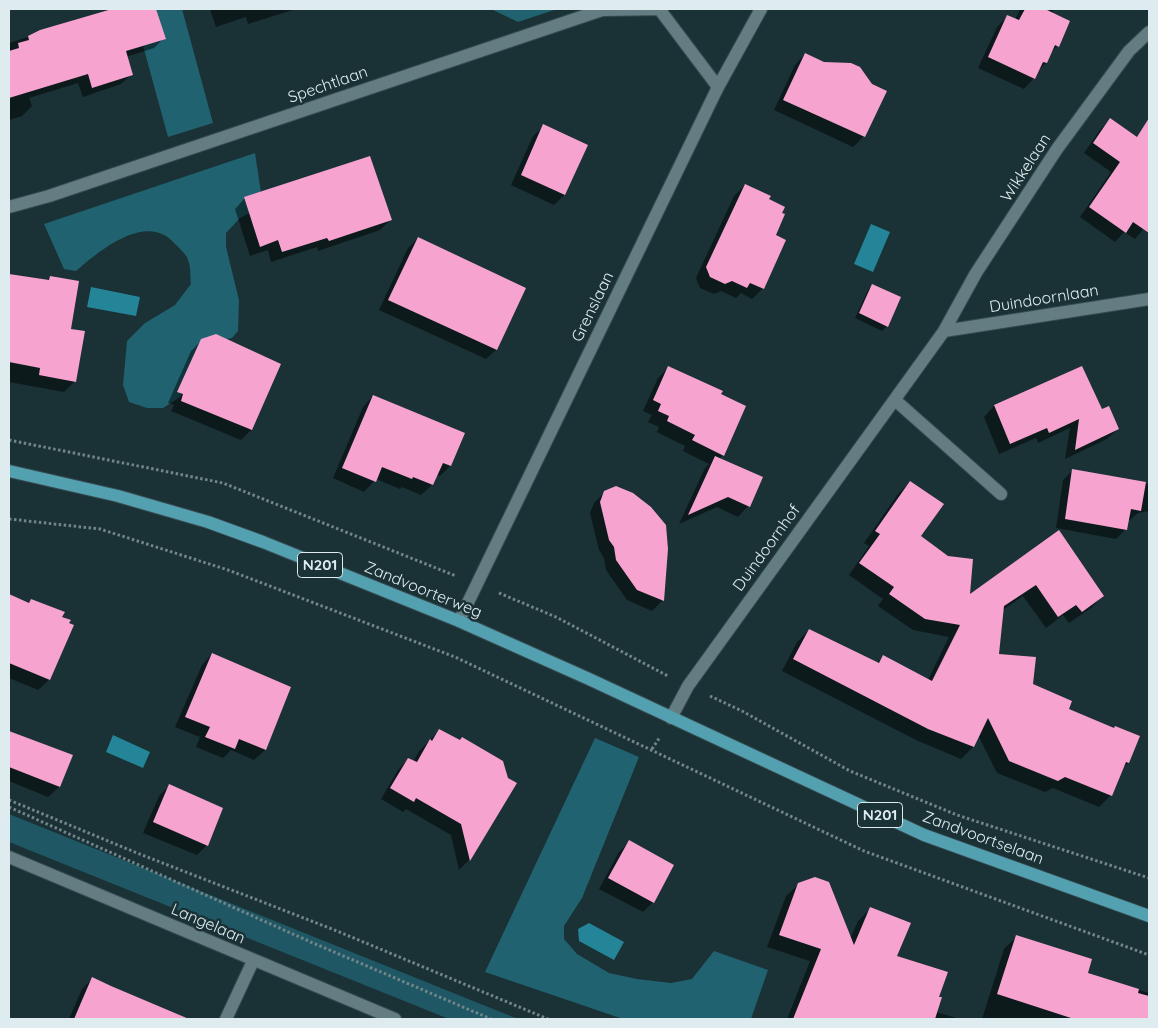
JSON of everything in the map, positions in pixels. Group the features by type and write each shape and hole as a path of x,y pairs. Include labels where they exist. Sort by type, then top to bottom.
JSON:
{"main road":[{"name":"Zandvoorterweg","path":"9,471 118,496 208,522 263,542 459,622 619,694"},
{"name":"Zandvoortselaan","path":"619,694 924,835 1149,916"}],"street":[{"name":"Spechtlaan","path":"9,206 49,196 602,10 661,9 718,87"},
{"name":"Grenslaan","path":"459,622 718,87 761,9"},
{"name":"Wikkelaan","path":"944,331 976,273 1057,149 1129,51 1149,32"},
{"name":"Duindoornlaan","path":"944,331 1149,299"},
{"name":"Duindoornhof","path":"671,718 688,686 944,331"},
{"path":"895,400 1001,494"},
{"name":"Langelaan","path":"9,857 395,1019"},
{"path":"226,1019 253,961"}],"path":[{"path":"9,440 223,483 556,617 688,686 742,711 850,771 957,815 1149,878"},
{"path":"9,519 100,529 228,570 455,657 864,850 1149,955"},
{"path":"9,800 137,853 337,931 548,1019"},
{"path":"9,807 331,951 491,1019"}],"shaded area":[{"path":"133,9 182,9 213,123 168,137"},
{"path":"491,9 557,9 518,22"},
{"path":"255,153 263,206 240,218 226,233 226,247 239,300 238,331 232,338 216,341 198,355 180,397 163,408 147,408 129,402 123,385 127,341 145,323 175,305 191,284 190,266 187,258 165,235 152,231 138,232 111,244 76,271 64,269 44,224"},
{"path":"871,224 890,232 873,272 854,264"},
{"path":"91,287 140,297 136,316 87,307"},
{"path":"113,735 150,752 143,768 106,752"},
{"path":"595,738 639,757 582,898 564,926 564,939 577,954 609,973 637,979 671,983 692,979 714,951 768,970 751,1019 623,1019 485,972"},
{"path":"9,814 520,1019 449,1019 9,842"},
{"path":"589,923 624,942 614,960 579,941 578,929"}],"building":[{"path":"112,9 156,9 166,39 126,51 133,75 92,88 88,74 9,98 9,51 19,48 18,43 29,40 28,36 40,30"},
{"path":"1025,9 1045,9 1070,21 1059,47 1055,45 1047,63 1043,62 1035,79 988,57 1007,15 1019,20"},
{"path":"805,53 824,62 851,63 860,67 872,84 887,91 865,137 783,100"},
{"path":"1110,118 1137,137 1149,118 1149,233 1133,222 1126,233 1089,207 1120,162 1093,143"},
{"path":"543,124 588,145 565,195 521,175"},
{"path":"370,156 392,220 329,241 327,238 282,252 278,240 260,247 244,197"},
{"path":"745,184 771,196 769,199 785,207 782,213 785,214 776,235 786,240 764,289 750,283 747,288 732,281 725,284 710,277 706,267"},
{"path":"418,237 526,288 497,350 388,300"},
{"path":"9,274 49,280 50,276 79,281 71,329 85,331 76,382 39,375 40,368 9,362"},
{"path":"872,284 901,297 888,327 859,313"},
{"path":"216,334 281,364 252,430 181,401 183,394 177,392 201,339"},
{"path":"668,366 723,391 721,394 746,406 724,456 692,440 695,435 667,421 669,416 658,411 661,404 653,400"},
{"path":"1082,366 1102,409 1109,406 1119,429 1075,450 1079,419 1049,433 1047,428 1010,444 994,405"},
{"path":"373,395 465,433 451,466 443,463 433,485 382,467 376,482 342,468"},
{"path":"715,456 763,477 750,507 728,497 688,515"},
{"path":"1072,469 1146,482 1141,511 1131,509 1127,530 1065,519"},
{"path":"910,481 944,504 921,536 948,556 973,559 970,594 1059,530 1104,596 1082,612 1076,605 1058,617 1036,585 1004,606 999,654 1036,657 1033,684 1072,701 1069,709 1114,728 1115,726 1140,736 1129,763 1126,762 1112,796 1065,777 1058,781 1009,761 988,718 974,747 928,729 793,659 809,629 879,663 883,655 932,681 960,625 925,619 889,594 894,587 859,563 880,534 875,531"},
{"path":"616,486 633,493 651,507 666,525 668,549 664,601 637,590 616,560 614,547 609,540 600,502 604,491"},
{"path":"9,594 29,603 31,599 65,612 62,617 71,620 69,623 74,625 50,680 9,663"},
{"path":"212,653 291,687 266,750 239,739 235,749 205,737 210,727 185,717"},
{"path":"439,729 460,740 462,737 503,761 508,778 517,783 470,861 461,824 416,798 414,802 390,788 408,758 417,762 430,739 432,741"},
{"path":"9,731 73,755 60,787 9,767"},
{"path":"169,784 223,808 208,846 153,822"},
{"path":"629,840 674,865 654,903 608,878"},
{"path":"815,877 829,882 854,945 870,907 911,923 897,956 948,972 939,997 942,997 935,1019 793,1019 821,949 779,935 798,883"},
{"path":"1016,935 1092,959 1088,973 1139,989 1138,993 1149,996 1149,1019 1074,1019 997,994"},
{"path":"92,977 111,986 189,1019 74,1019"}]}
